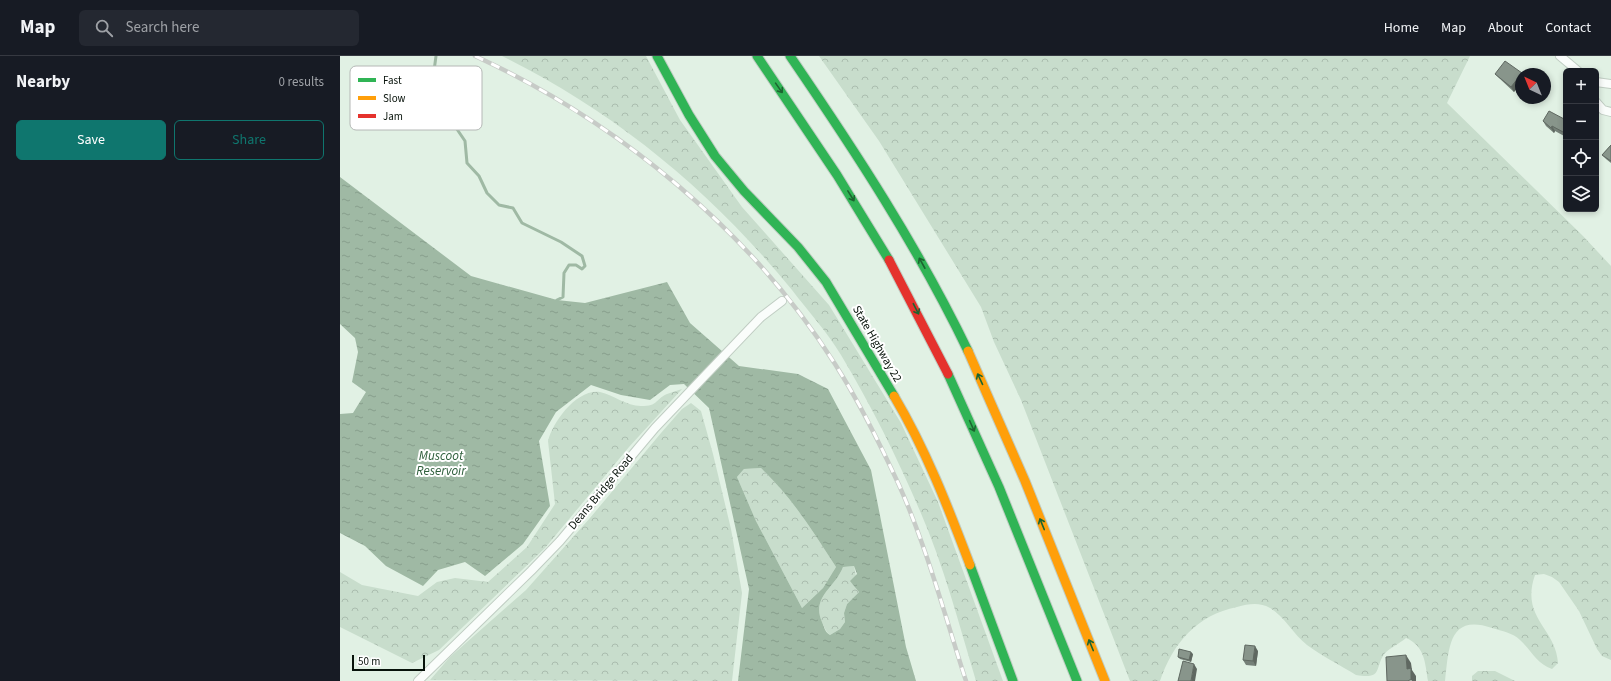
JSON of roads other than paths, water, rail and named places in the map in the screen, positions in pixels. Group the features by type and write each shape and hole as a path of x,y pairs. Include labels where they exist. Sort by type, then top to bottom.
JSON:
{"main road":[{"name":"State Highway 22","path":"657,56 689,115 715,156 744,191 798,247 826,282 912,427 943,493 1013,681"},
{"path":"757,56 852,197 924,324 978,438 1078,681"},
{"path":"790,56 855,152 891,209 935,286 1003,428 1106,681"}],"street":[{"path":"1560,56 1574,68"},
{"path":"1599,82 1611,84"},
{"path":"1598,104 1603,110 1611,112"},
{"name":"Deans Bridge Road","path":"418,681 503,600 560,541 626,460 761,317 782,301"}],"water":[{"name":"Muscoot Reservoir","path":"340,177 471,276 557,300 585,303 667,282 690,323 739,366 798,374 828,389 871,470 906,647 916,681 738,681 749,589 709,408 684,384 670,385 650,400 621,395 591,385 556,412 539,441 550,506 523,544 485,576 465,562 438,570 423,586 386,566 365,546 340,533 340,414 353,413 366,392 352,382 358,352 355,338 340,324","holes":["761,468 783,491 836,567 823,588 802,608 756,521 737,477 744,469","854,566 857,574 850,581 859,592 847,604 844,613 845,622 840,629 830,635 825,629 819,613 822,599 843,567"]}],"waterway":[{"path":"435,66 436,56"},
{"path":"458,130 465,141 467,163 479,176 487,193 499,205 513,208 522,223 561,242 582,256 585,266 582,269 576,265 569,265 564,273 563,297 557,300"}],"railway":[{"path":"475,56 528,83 580,113 629,147 677,184 721,225 763,269 801,315 835,364 853,394 899,485 927,558 966,681"}]}
